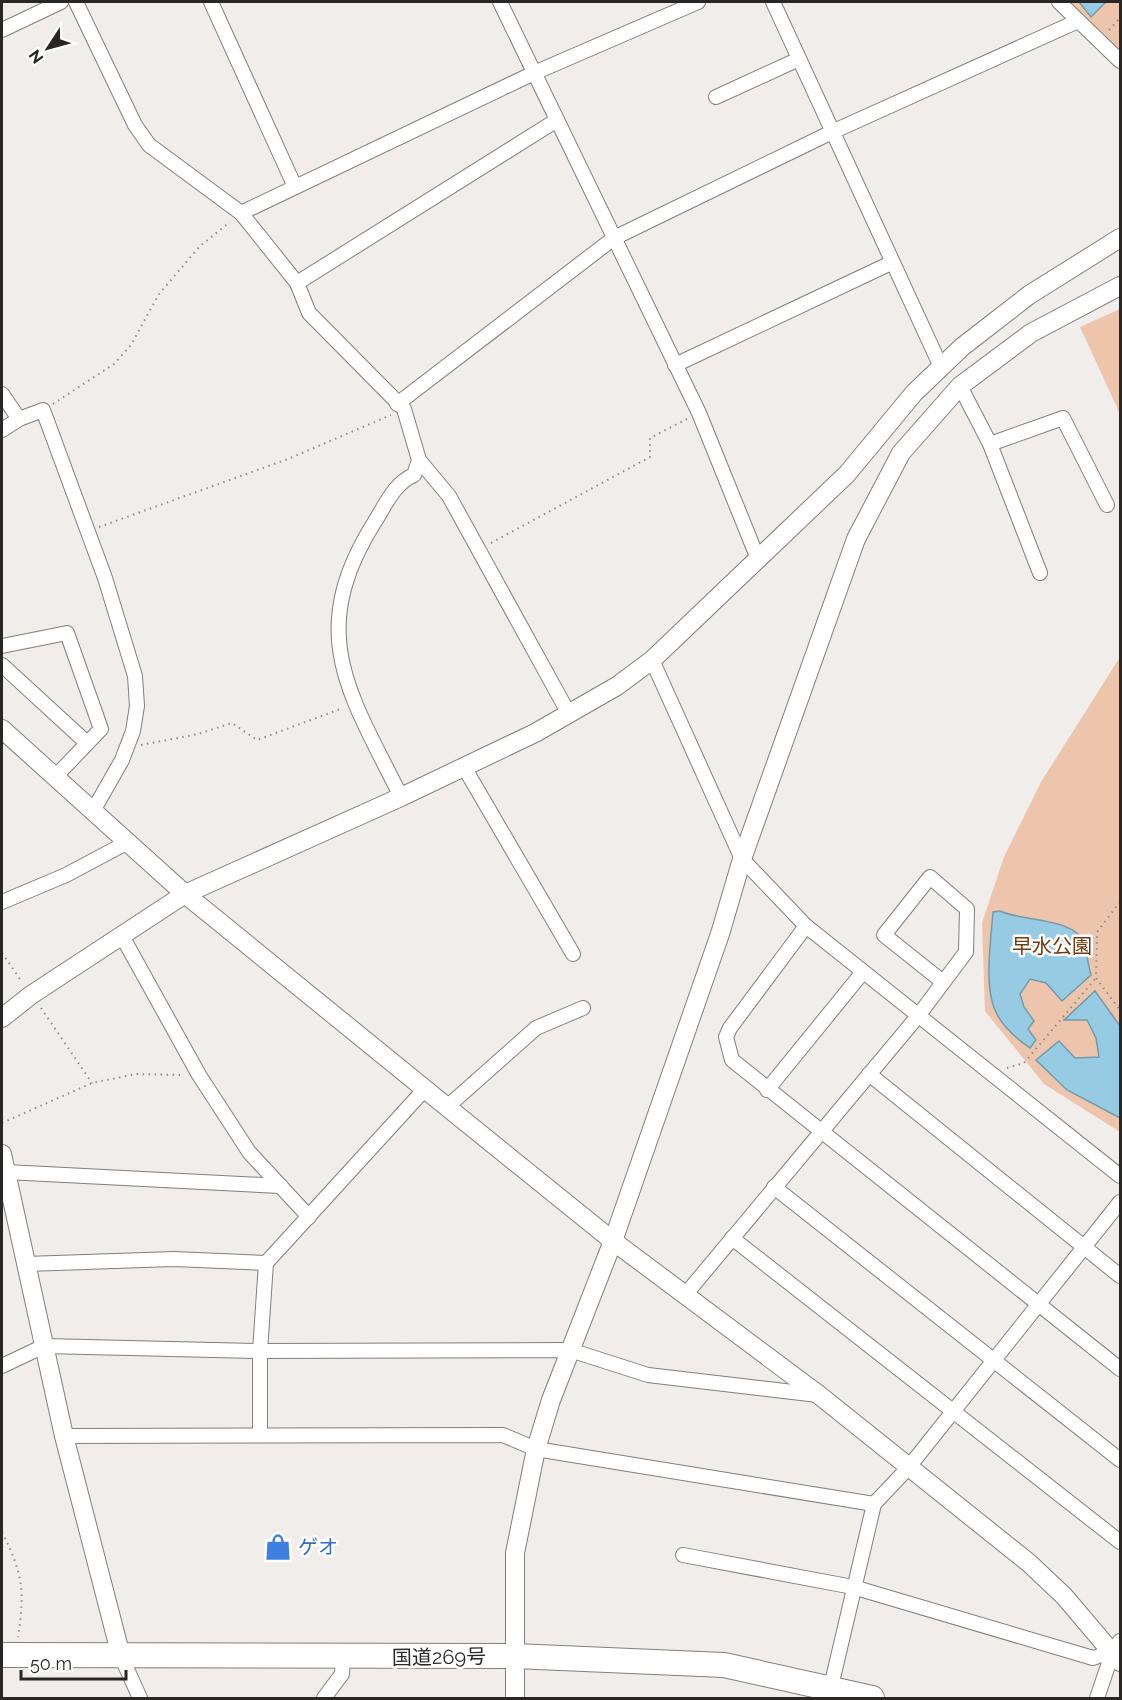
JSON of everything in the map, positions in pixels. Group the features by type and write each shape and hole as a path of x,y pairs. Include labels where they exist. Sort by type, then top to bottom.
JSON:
{"highway":[{"name":"国道269号","path":"9,1655 343,1658 514,1656 724,1665 829,1693 872,1698"}],"street":[{"path":"2,30 61,2"},
{"path":"76,2 135,125 149,145 241,213 297,283 309,314 401,406 419,460 449,496 569,714"},
{"path":"211,2 295,186"},
{"path":"500,2 699,413 758,559"},
{"path":"241,213 534,73 698,2"},
{"path":"773,2 891,263 941,367"},
{"path":"1059,2 1120,61"},
{"path":"401,406 614,238 832,132 1078,21"},
{"path":"716,97 799,58"},
{"path":"297,283 557,120"},
{"path":"2,1018 31,994 185,894 464,767 569,714 617,686 652,660 847,474 914,393 987,326 1029,295 1120,238"},
{"path":"675,365 891,263"},
{"path":"516,1698 515,1553 536,1449 570,1350 613,1241 720,934 742,859 861,530 901,453 960,386 1031,333 1120,286"},
{"path":"960,386 990,444 1040,573"},
{"path":"2,394 19,419"},
{"path":"2,430 19,419 43,410 88,531 135,676 137,706 133,731 127,748 93,811"},
{"path":"990,444 1063,418 1107,505"},
{"path":"401,797 354,704 342,667 339,627 344,586 370,529 402,480 414,475 419,460"},
{"path":"2,646 67,633 101,729 55,777"},
{"path":"652,660 742,859 806,926 1120,1176"},
{"path":"2,665 87,743"},
{"path":"2,729 185,894 447,1107 613,1241 819,1395 1029,1563 1118,1651"},
{"path":"464,767 573,954"},
{"path":"2,902 66,875 128,842"},
{"path":"685,1295 918,1016 966,952 967,909 930,877 884,935 943,982"},
{"path":"806,926 742,1008 726,1037 732,1060 820,1133 1120,1369"},
{"path":"122,936 199,1075 249,1152 309,1217"},
{"path":"767,1090 864,972"},
{"path":"447,1107 536,1028 583,1008"},
{"path":"869,1074 1120,1276"},
{"path":"260,1435 260,1351 266,1263 290,1234 309,1217 425,1089"},
{"path":"140,1698 121,1656 64,1436 4,1163 281,1186"},
{"path":"774,1187 1120,1460"},
{"path":"829,1693 874,1504 908,1468 1120,1202"},
{"path":"732,1238 1120,1542"},
{"path":"26,1264 174,1259 266,1263"},
{"path":"2,1366 44,1346 260,1351 570,1350 648,1376 819,1395"},
{"path":"64,1436 503,1436 536,1449 874,1504"},
{"path":"683,1555 853,1587 1093,1658 1118,1651"},
{"path":"1097,1698 1118,1651"},
{"path":"324,1698 342,1674 343,1658"}],"path":[{"path":"1099,42 1120,18"},
{"path":"43,410 114,364 131,345 159,294 200,246 241,213"},
{"path":"88,531 288,459 401,406"},
{"path":"478,550 650,457 650,438 699,413"},
{"path":"127,748 198,734 232,723 257,740 354,704"},
{"path":"1120,902 1097,932 1096,978 1120,1010"},
{"path":"2,953 92,1083"},
{"path":"1024,1063 1096,978"},
{"path":"2,1123 92,1083 136,1074 199,1075"},
{"path":"2,1532 19,1570 24,1597 9,1655"}],"green space":[{"path":"1063,2 1120,2 1120,55"},
{"path":"1120,309 1120,414 1080,327"},
{"name":"早水公園","path":"1120,657 1120,1132 1044,1084 985,1011 982,923 1004,857 1041,782"}],"water":[{"path":"1079,2 1106,2 1091,17"},
{"path":"1000,911 1059,924 1070,929 1084,943 1086,951 1091,975 1062,1001 1046,983 1030,979 1020,994 1024,1007 1034,1021 1028,1029 1036,1040 1030,1048 1005,1026 992,1000 989,962 993,912"},
{"path":"1095,991 1120,1026 1120,1118 1067,1090 1036,1060 1059,1041 1075,1058 1099,1057 1096,1038 1087,1020 1064,1020"}],"place":[{"name":"ゲオ","path":"278,1547"}]}
